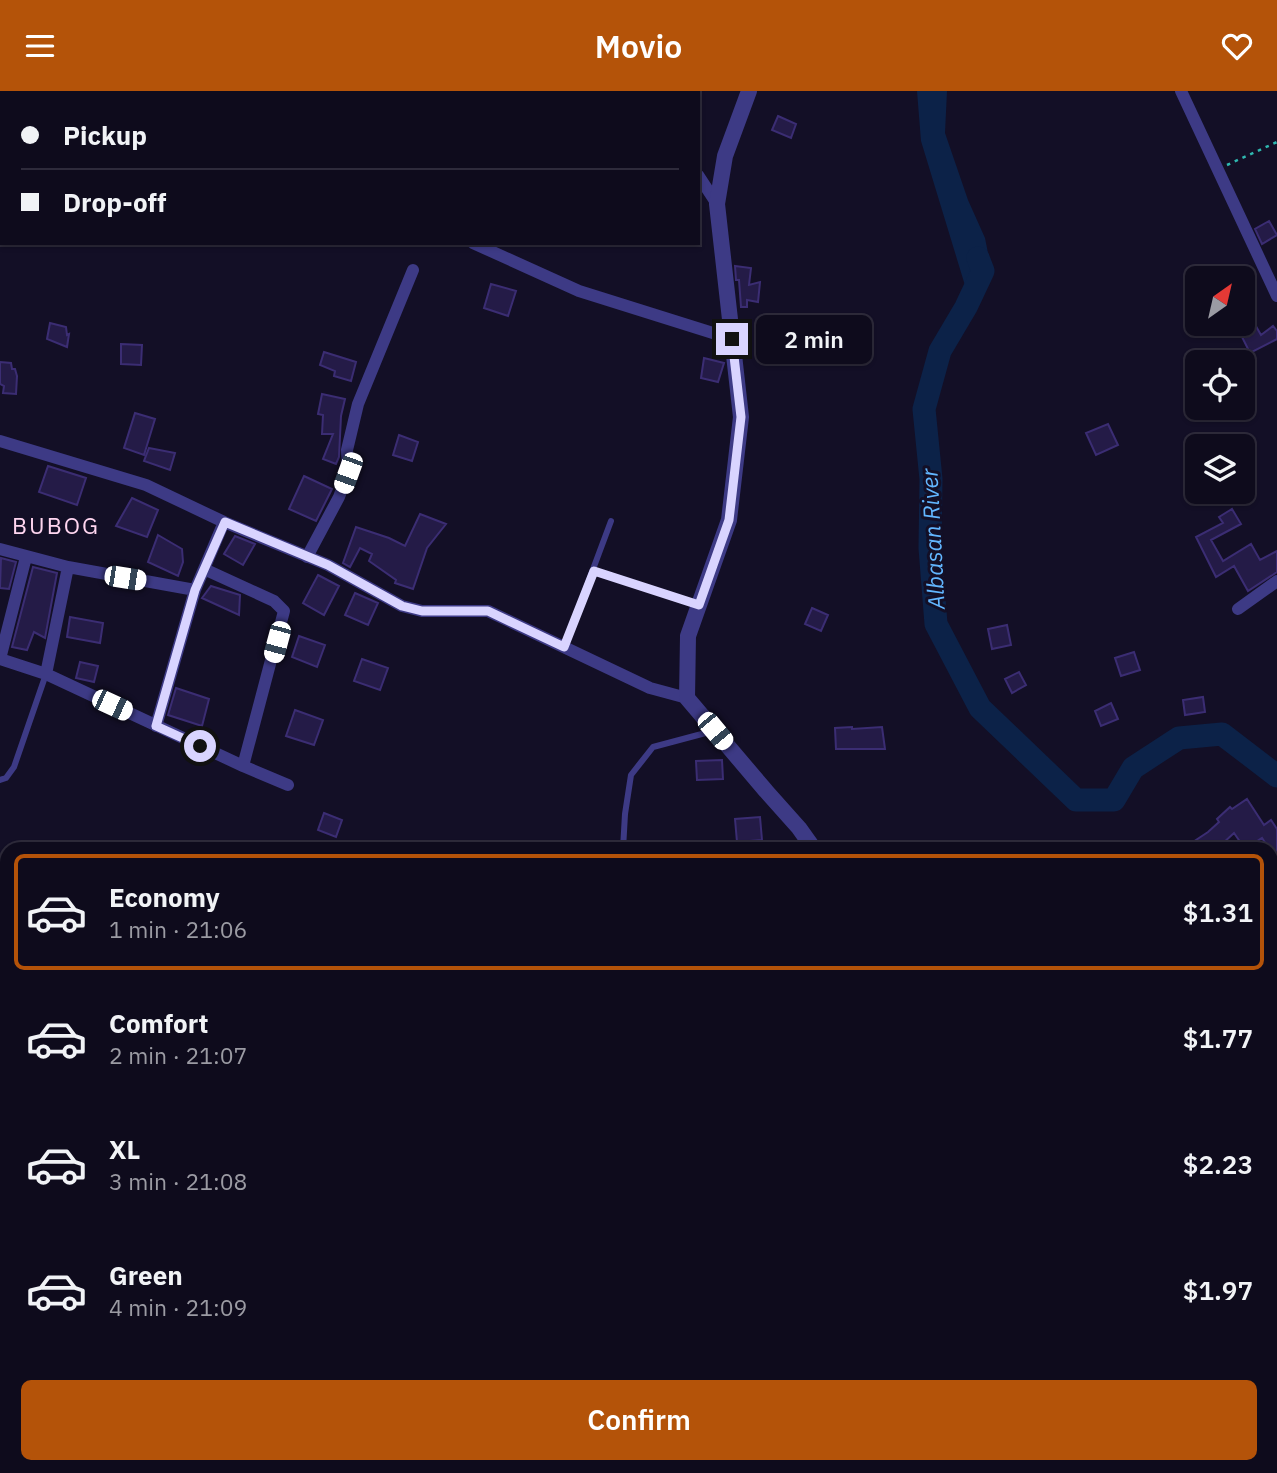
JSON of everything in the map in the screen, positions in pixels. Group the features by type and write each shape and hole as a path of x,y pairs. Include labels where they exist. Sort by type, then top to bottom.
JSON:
{"street":[{"path":"687,698 688,636 729,520 741,417 717,204 725,156 749,91"},
{"path":"1181,91 1277,296"},
{"path":"700,178 717,204"},
{"path":"478,245 579,291 732,339"},
{"path":"307,557 339,497 348,473 347,450 358,404 413,270"},
{"path":"0,441 146,485 328,565 402,606 422,611 488,611 650,688 687,698 809,842"},
{"path":"156,726 195,590 225,522"},
{"path":"0,549 68,567 195,590"},
{"path":"26,557 0,659 46,674 288,785"},
{"path":"46,674 68,567"},
{"path":"204,569 274,601 284,611 243,766"},
{"path":"1238,609 1277,581"}],"lane":[{"path":"564,647 611,521"},
{"path":"594,571 699,605"},
{"path":"0,780 6,778 13,767 46,674"},
{"path":"623,842 631,775 653,747 715,731"}],"path":[{"path":"1218,169 1277,142"}],"water":[{"path":"917,91 947,91 945,133 968,200 985,238 992,273 967,292 921,141"}],"building":[{"path":"778,116 796,124 791,138 772,130"},
{"path":"1269,221 1277,235 1262,244 1255,229"},
{"path":"735,266 751,268 749,285 760,282 758,302 747,300 747,307 741,307"},
{"path":"491,284 516,291 508,316 484,308"},
{"path":"50,323 66,327 67,335 69,334 67,347 47,339"},
{"path":"1255,324 1261,335 1273,326 1277,331 1277,339 1255,350 1248,350 1242,336 1255,336"},
{"path":"121,344 142,345 141,365 121,364"},
{"path":"324,352 356,362 351,381 334,376 335,371 320,365"},
{"path":"704,358 724,363 718,382 701,378"},
{"path":"0,362 11,363 12,369 15,369 16,394 3,393 4,386 0,384"},
{"path":"322,394 345,399 336,464 323,459 333,434 322,434 323,415 318,414"},
{"path":"135,413 155,419 144,455 124,448"},
{"path":"1108,424 1118,445 1096,455 1086,433"},
{"path":"399,435 418,442 412,461 393,455"},
{"path":"149,448 175,453 170,470 144,461"},
{"path":"48,466 86,478 77,505 39,492"},
{"path":"304,476 332,489 316,521 289,509"},
{"path":"132,498 158,510 147,537 116,526"},
{"path":"1232,509 1241,524 1211,540 1223,561 1251,544 1260,560 1277,551 1277,572 1248,591 1234,566 1216,577 1196,537 1223,523 1219,517"},
{"path":"420,514 446,524 427,548 413,589 395,583 396,580 369,561 372,554 360,548 350,567 343,563 356,527 405,546"},
{"path":"158,535 182,549 183,562 178,576 148,562"},
{"path":"235,536 255,544 243,565 224,554"},
{"path":"1,558 16,562 9,589 0,588"},
{"path":"33,567 57,573 45,638 34,632 27,650 12,647"},
{"path":"318,575 339,586 324,615 303,603"},
{"path":"211,586 240,595 239,615 202,598"},
{"path":"355,593 378,603 368,625 345,615"},
{"path":"812,608 828,615 821,631 805,624"},
{"path":"70,617 103,623 100,643 67,637"},
{"path":"1007,625 1011,645 992,649 988,629"},
{"path":"299,636 325,645 317,667 292,657"},
{"path":"1134,652 1140,670 1121,676 1115,658"},
{"path":"362,659 388,668 380,690 354,681"},
{"path":"80,662 98,666 94,682 76,678"},
{"path":"1019,672 1026,685 1012,693 1005,679"},
{"path":"176,688 209,699 202,726 168,715"},
{"path":"1203,697 1205,712 1185,715 1183,700"},
{"path":"1111,703 1118,719 1101,726 1095,711"},
{"path":"295,710 323,720 314,745 286,736"},
{"path":"882,727 885,749 836,749 835,728"},
{"path":"722,760 723,779 697,780 696,761"},
{"path":"1247,799 1264,825 1271,820 1277,829 1277,842 1265,842 1262,838 1256,842 1240,842 1234,833 1224,842 1193,842 1219,822 1217,819 1230,807 1232,809"},
{"path":"324,813 342,820 336,837 318,830"},
{"path":"760,817 762,840 737,842 735,819"}],"waterway":[{"name":"Albasan River","path":"978,258 983,271 940,351 924,409 931,479 930,548 936,624 980,708 1076,800 1114,800 1133,768 1179,738 1222,734 1277,776"}],"district":[{"name":"BUBOG","path":"56,525"}],"route":[{"path":"200,746 156,726 195,590 225,522 328,565 402,606 422,611 488,611 564,647 594,571 699,605 729,520 741,417 732,339"}]}
